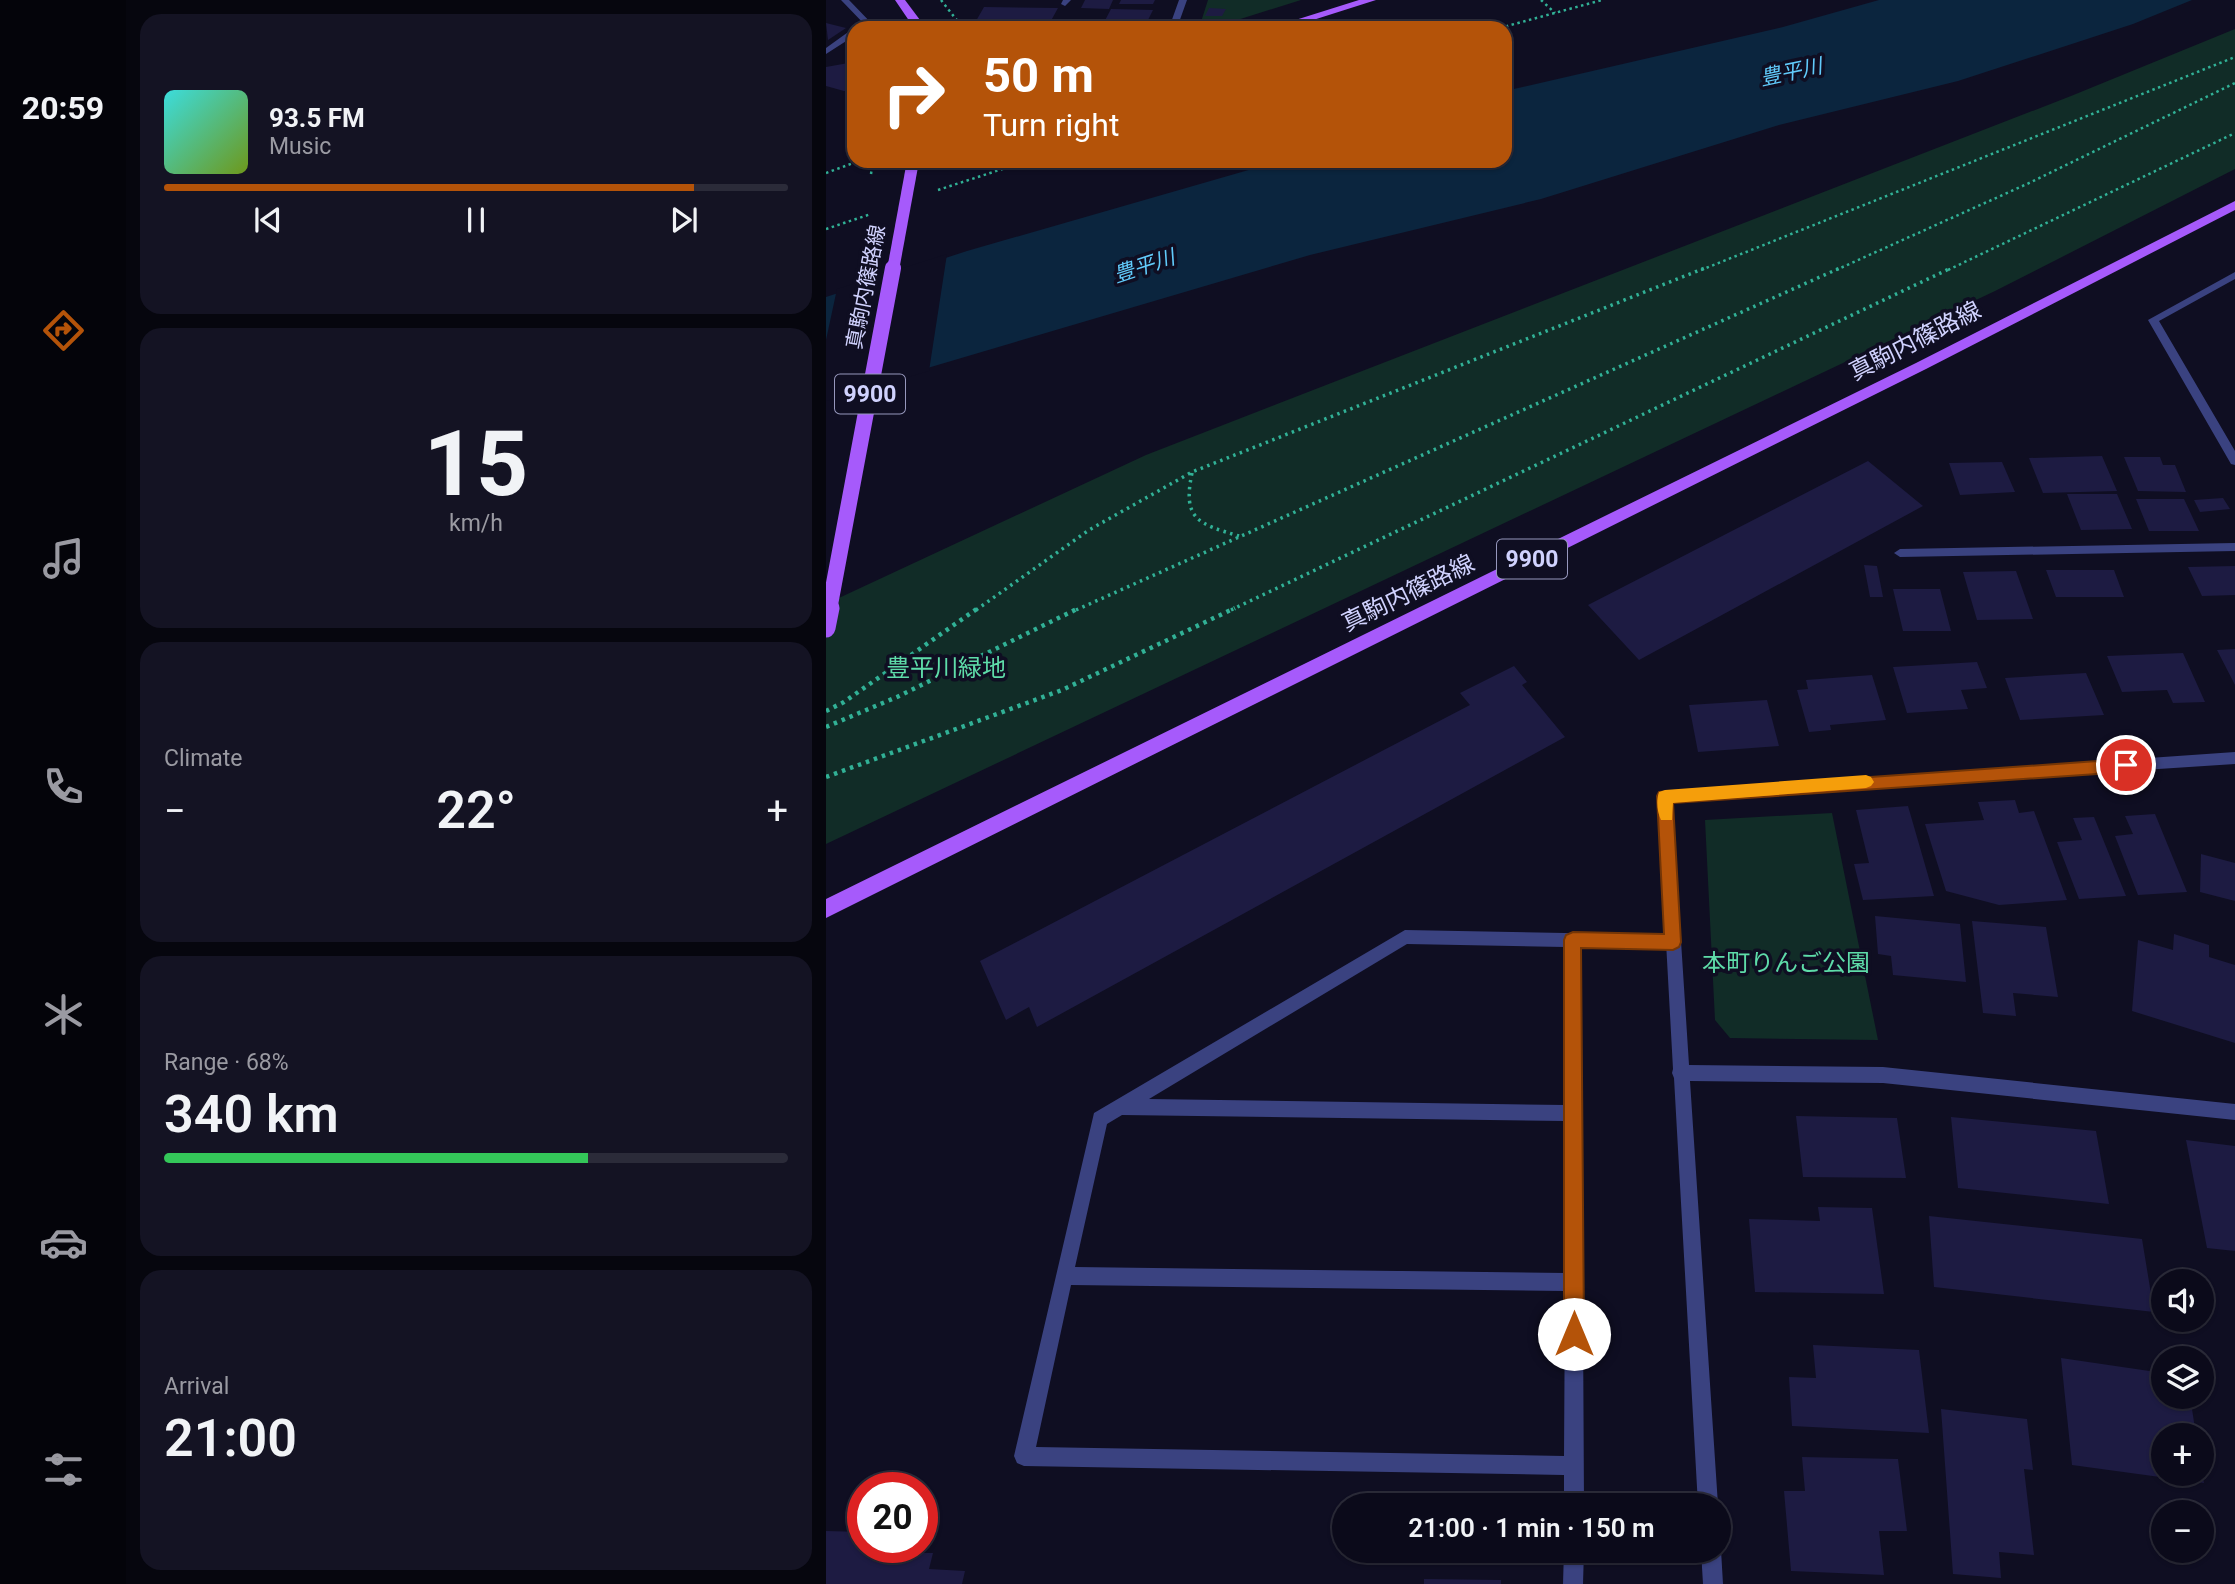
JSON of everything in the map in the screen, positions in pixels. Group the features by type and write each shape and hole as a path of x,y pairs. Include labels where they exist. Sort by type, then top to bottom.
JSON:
{"main road":[{"path":"900,0 917,21"},
{"path":"1300,21 1371,0"},
{"name":"真駒内篠路線","path":"826,628 912,168"},
{"name":"真駒内篠路線","path":"826,909 1909,372 2235,205"}],"street":[{"path":"845,0 862,21"},
{"path":"1176,21 1183,0"},
{"path":"826,52 847,37"},
{"path":"2235,275 2152,320 2235,461"},
{"path":"1900,553 2235,547"},
{"path":"1707,1493 1665,796 2235,758"},
{"path":"1575,1466 1024,1456 1100,1119 1405,937 1673,942"},
{"path":"1573,940 1574,1493"},
{"path":"1680,1073 1883,1075 2235,1112"},
{"path":"1121,1107 1573,1113"},
{"path":"1064,1276 1574,1282"},
{"path":"1573,1584 1574,1563"},
{"path":"1712,1563 1713,1584"}],"path":[{"path":"942,0 958,21"},
{"path":"1541,0 1555,13"},
{"path":"1512,25 1602,0"},
{"path":"826,711 844,702 951,629 1089,530 1192,472 2235,57"},
{"path":"826,727 897,697 1083,606 2026,184 2235,83"},
{"path":"826,777 1062,690 2235,133"},
{"path":"826,173 847,165"},
{"path":"871,174 872,168"},
{"path":"1192,472 1186,504 1191,514 1207,526 1238,536"}],"green space":[{"path":"1208,0 1301,0 1234,21 1201,21"},
{"name":"豊平川緑地","path":"2235,29 2235,169 1995,291 826,844 826,604 1146,455 2071,96"},
{"name":"本町りんご公園","path":"1832,813 1878,1040 1730,1038 1715,1020 1705,820"}],"water":[{"name":"豊平川","path":"1879,0 2192,0 2133,24 1958,81 1779,125 1541,199 1310,255 826,398 826,297 967,251 1256,168 1512,168 1512,89 1783,27"}],"pier":[{"path":"947,254 929,371 826,401 826,340 837,289"}],"building":[{"path":"1085,0 1113,0 1109,9 1081,8"},
{"path":"1121,0 1155,0 1153,4 1119,4"},
{"path":"984,7 1058,8 1051,21 976,21"},
{"path":"1209,8 1226,9 1222,16 1205,16"},
{"path":"1111,9 1153,10 1148,21 1105,21"},
{"path":"826,23 846,28 828,40"},
{"path":"847,63 847,91 826,86 826,67"},
{"path":"2102,456 2117,491 2043,493 2029,458"},
{"path":"2124,457 2160,457 2163,465 2175,465 2186,492 2138,491"},
{"path":"1868,461 1923,506 1639,660 1588,605"},
{"path":"2002,462 2015,492 1960,495 1949,463"},
{"path":"2067,494 2117,494 2132,529 2081,530"},
{"path":"2223,498 2230,509 2200,512 2194,500"},
{"path":"2136,499 2184,499 2199,531 2149,531"},
{"path":"1864,565 1877,566 1883,597 1870,597"},
{"path":"2235,566 2235,595 2202,596 2188,567"},
{"path":"2046,570 2114,570 2124,597 2056,597"},
{"path":"2016,571 2033,619 1977,620 1963,572"},
{"path":"1893,589 1940,589 1951,631 1903,631"},
{"path":"2235,649 2235,685 2217,650"},
{"path":"2183,653 2205,702 2173,703 2167,690 2122,692 2107,656"},
{"path":"1977,662 1987,688 1961,690 1968,709 1907,713 1893,667"},
{"path":"1514,666 1527,682 1522,685 1565,737 1037,1027 1029,1007 1006,1020 980,961 1470,705 1460,693"},
{"path":"2086,673 2104,715 2020,720 2005,678"},
{"path":"1872,675 1886,720 1830,725 1831,730 1809,732 1797,690 1808,689 1806,680"},
{"path":"1767,700 1779,746 1698,752 1689,705"},
{"path":"2015,800 2019,813 2034,811 2067,900 1999,905 1946,891 1925,824 1984,820 1978,802"},
{"path":"1908,806 1934,896 1863,900 1854,864 1869,863 1856,810"},
{"path":"2155,814 2187,892 2138,895 2115,836 2133,834 2125,816"},
{"path":"2094,817 2126,896 2079,899 2057,842 2082,840 2073,818"},
{"path":"2201,854 2235,863 2235,901 2200,892"},
{"path":"1875,916 1960,924 1966,982 1893,975 1891,956 1878,954"},
{"path":"1972,921 2046,927 2058,997 2013,993 2016,1016 1983,1013"},
{"path":"2174,934 2209,945 2209,957 2235,965 2235,1043 2132,1011 2138,940 2173,950"},
{"path":"1796,1116 1897,1118 1906,1178 1803,1177"},
{"path":"1951,1117 2096,1131 2109,1204 1958,1188"},
{"path":"2186,1140 2235,1146 2235,1251 2207,1248"},
{"path":"1818,1207 1872,1208 1884,1294 1755,1292 1749,1219 1820,1221"},
{"path":"1929,1216 2142,1239 2151,1294 2151,1312 1934,1287"},
{"path":"1813,1345 1919,1350 1929,1433 1792,1426 1789,1377 1816,1378"},
{"path":"2061,1358 2151,1371 2151,1409 2192,1409 2194,1423 2151,1423 2151,1476 2072,1465"},
{"path":"1941,1409 2027,1419 2033,1470 2024,1469 2034,1555 1999,1552 2001,1578 1953,1574"},
{"path":"1802,1457 1898,1459 1907,1531 1879,1531 1884,1575 1791,1571 1784,1491 1805,1491"},
{"path":"826,1531 847,1532 847,1563 930,1563 929,1569 965,1571 962,1584 826,1584"},
{"path":"1424,1579 1501,1580 1501,1584 1424,1584"}],"slow traffic":[{"path":"1666,815 1665,796 1866,782"}],"route":[{"path":"1574,1334 1573,940 1673,942 1665,796 2126,765"}]}
